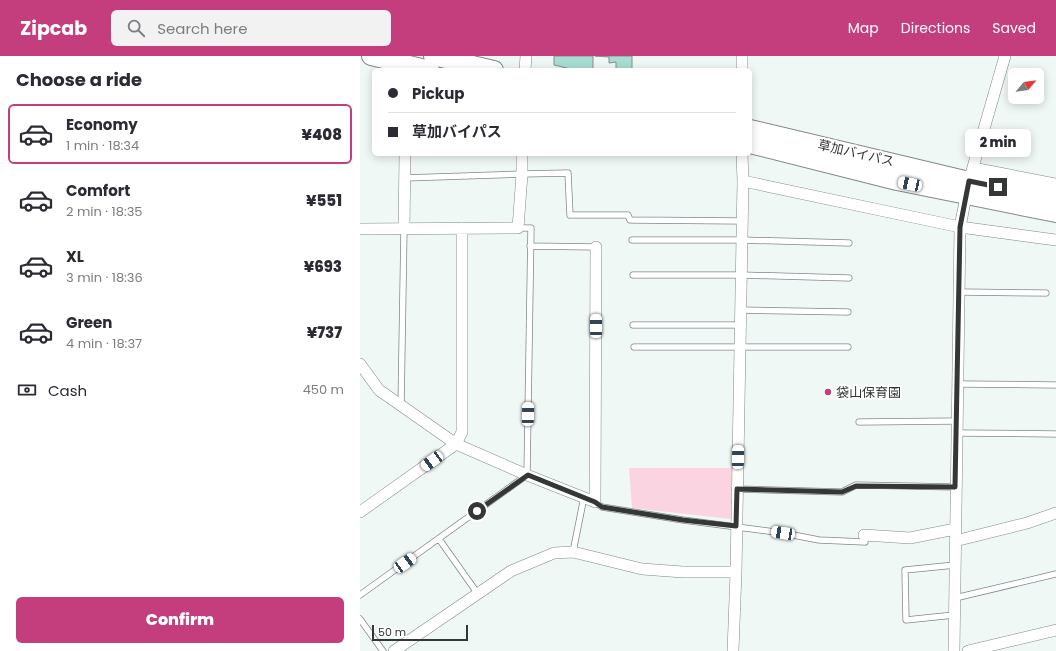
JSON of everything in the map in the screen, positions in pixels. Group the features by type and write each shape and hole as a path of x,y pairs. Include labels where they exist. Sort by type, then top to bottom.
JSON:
{"highway":[{"path":"371,56 409,68"},
{"path":"433,56 485,68"},
{"name":"草加バイパス","path":"752,129 969,181 1056,198"},
{"name":"草加バイパス","path":"752,145 897,181 969,181 1056,213"}],"street":[{"path":"526,56 526,68"},
{"path":"742,56 742,68"},
{"path":"954,651 955,487 960,227 969,181 1005,56"},
{"path":"404,228 405,156"},
{"path":"360,229 518,228 522,156"},
{"path":"733,651 736,572 743,181 742,156"},
{"path":"743,181 960,227 1056,240"},
{"path":"969,181 1056,184"},
{"path":"360,512 456,444 462,432 462,228"},
{"path":"360,364 379,390 456,444 595,502 596,247"},
{"path":"955,541 1027,523 1056,513"},
{"path":"864,535 910,538 955,529"},
{"path":"394,651 511,571 554,553 573,552 642,569 684,572 736,572"},
{"path":"968,651 1056,630"}],"lane":[{"path":"404,178 568,173 570,215 628,215 630,220 742,221"},
{"path":"401,406 404,228"},
{"path":"360,595 528,475 530,228 518,228"},
{"path":"632,240 741,240 849,243"},
{"path":"530,246 596,247"},
{"path":"633,275 741,275 849,278"},
{"path":"959,292 1046,293"},
{"path":"740,310 848,312"},
{"path":"633,325 740,325"},
{"path":"634,347 848,347"},
{"path":"957,384 1056,385"},
{"path":"859,422 957,421"},
{"path":"956,433 1056,434"},
{"path":"737,489 842,492 856,486 955,487"},
{"path":"573,552 584,497"},
{"path":"595,502 602,507 683,520 783,533 819,540 865,542 864,535"},
{"path":"439,539 478,594"},
{"path":"954,565 905,570 906,620 954,615"},
{"path":"954,598 1056,574"},
{"path":"360,619 383,651"}],"shaded area":[{"path":"629,468 732,468 731,519 632,508"}],"building":[{"path":"554,56 593,56 593,68 567,68 554,65"},
{"path":"595,56 632,56 632,68 616,68 616,62 609,63 609,57"}],"place":[{"name":"袋山保育園","path":"828,392"}],"route":[{"path":"477,511 528,475 595,502 602,507 683,520 736,526 737,489 842,492 856,486 955,487 960,227 965,195 969,181 998,187"}]}
